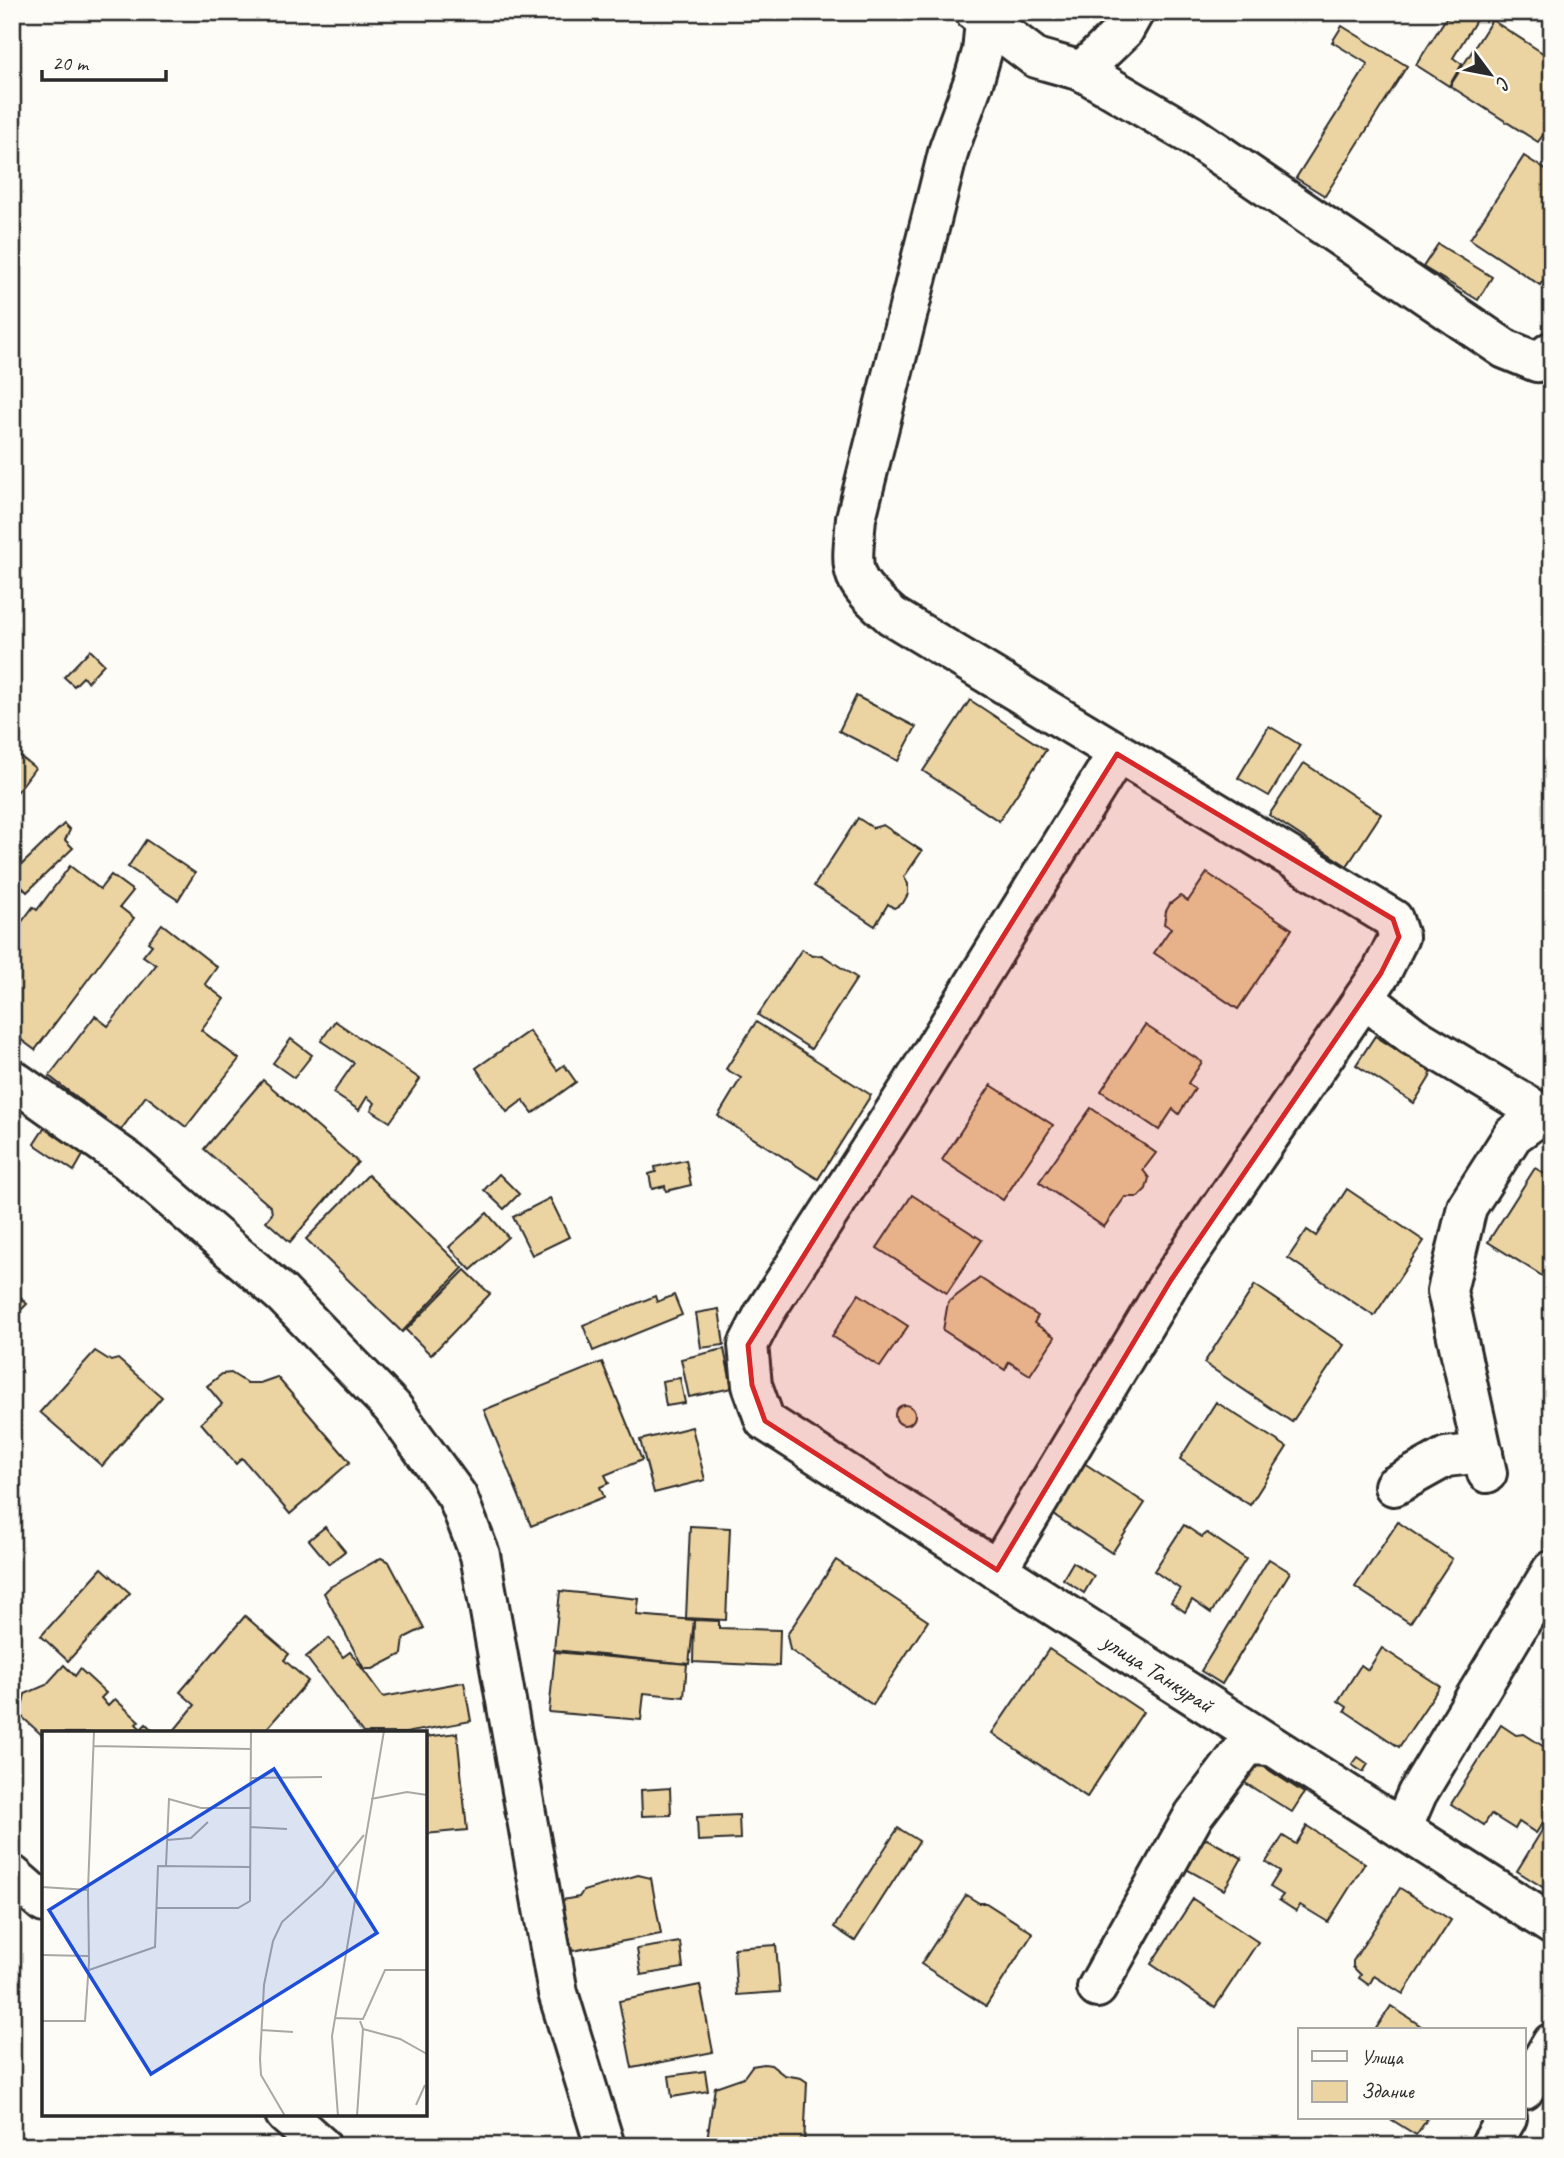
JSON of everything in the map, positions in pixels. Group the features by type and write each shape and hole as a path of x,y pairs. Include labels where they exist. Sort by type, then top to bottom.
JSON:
{"street":[{"path":"1082,71 1124,30 1134,12"},
{"path":"980,17 1036,58"},
{"path":"980,17 982,52 974,83 949,149 856,518 853,555 855,577 863,590 892,616 1394,919 1399,937 1381,973 1171,1280 997,1570"},
{"path":"974,83 991,60 1018,56 1036,58 1082,71 1191,135 1505,349 1547,361"},
{"name":"улица Танкурай","path":"1117,754 910,1088 765,1312 748,1345 752,1385 765,1421 1552,1925"},
{"path":"1364,998 1413,1036 1547,1115 1513,1135 1467,1208 1447,1291 1485,1463 1446,1457 1394,1486"},
{"path":"12,1079 128,1161 282,1294 392,1407 457,1496 480,1555 558,1993 605,2146"},
{"path":"1402,1829 1417,1794 1552,1570"},
{"path":"1097,1988 1194,1815 1247,1745 1271,1746"},
{"path":"12,1875 42,1901"},
{"path":"1526,2087 1552,2043"},
{"path":"287,2116 321,2146"},
{"path":"1490,2146 1506,2120"}],"highlighted area":[{"path":"1117,754 1393,919 1399,937 1381,973 1171,1280 997,1570 765,1421 752,1385 748,1345"}],"building":[{"path":"1450,12 1481,12 1453,58 1462,64 1449,86 1416,65"},
{"path":"1492,20 1552,59 1552,132 1543,135 1538,142 1450,86"},
{"path":"1342,26 1407,66 1325,196 1296,178 1368,64 1332,42"},
{"path":"1524,156 1552,174 1552,267 1540,285 1470,239"},
{"path":"1438,244 1492,277 1478,300 1423,267"},
{"path":"90,650 104,664 87,682 83,677 74,686 64,677"},
{"path":"856,696 916,727 898,761 839,731"},
{"path":"970,700 1046,750 999,821 923,771"},
{"path":"1269,726 1300,745 1269,796 1238,778"},
{"path":"17,754 35,768 12,799 12,760"},
{"path":"1304,763 1381,814 1347,866 1269,815"},
{"path":"858,818 873,828 883,825 922,851 904,877 908,884 908,894 903,903 894,908 888,904 875,926 814,886"},
{"path":"64,824 70,830 65,840 73,848 27,892 12,874"},
{"path":"146,840 195,873 178,900 128,867"},
{"path":"70,866 100,889 111,875 133,891 120,907 134,918 35,1050 12,1033 12,935 33,907 37,910"},
{"path":"1207,873 1292,929 1238,1009 1154,953 1171,928 1164,924 1170,904 1180,896 1188,901"},
{"path":"162,924 217,967 205,984 224,999 201,1030 239,1059 186,1127 146,1096 120,1131 49,1076 95,1016 108,1026 156,965 143,956 152,945 148,942"},
{"path":"802,949 812,956 822,955 857,978 811,1049 758,1015"},
{"path":"335,1021 420,1079 390,1122 371,1110 375,1103 367,1097 359,1110 333,1093 354,1063 321,1041"},
{"path":"756,1022 871,1095 818,1179 718,1116 741,1078 726,1069"},
{"path":"1145,1025 1202,1062 1188,1083 1195,1089 1179,1114 1173,1109 1159,1130 1101,1091"},
{"path":"529,1031 557,1070 564,1065 576,1082 533,1113 523,1100 507,1112 476,1068"},
{"path":"1375,1036 1431,1072 1414,1103 1356,1065"},
{"path":"291,1039 312,1055 294,1078 273,1063"},
{"path":"263,1080 358,1162 290,1242 266,1221 272,1214 271,1207 204,1149"},
{"path":"991,1085 1053,1125 1003,1200 942,1160"},
{"path":"1091,1108 1156,1153 1143,1170 1149,1178 1146,1189 1138,1197 1125,1197 1104,1227 1039,1182"},
{"path":"47,1124 86,1150 74,1171 34,1144"},
{"path":"686,1160 691,1185 666,1191 665,1186 652,1189 649,1174 656,1172 655,1167"},
{"path":"1535,1168 1552,1178 1552,1282 1488,1242"},
{"path":"499,1174 519,1194 504,1209 484,1190"},
{"path":"368,1175 463,1268 402,1332 306,1239"},
{"path":"1347,1189 1424,1241 1374,1316 1288,1258 1307,1230 1316,1236"},
{"path":"912,1195 982,1240 947,1293 877,1248"},
{"path":"550,1198 569,1237 532,1255 513,1217"},
{"path":"487,1213 508,1237 471,1270 449,1247"},
{"path":"465,1270 490,1294 431,1355 406,1330"},
{"path":"980,1278 1038,1316 1034,1323 1055,1337 1030,1375 1009,1362 1005,1370 943,1330 948,1302"},
{"path":"1255,1285 1344,1345 1292,1422 1204,1363"},
{"path":"12,1289 27,1304 12,1319"},
{"path":"859,1294 908,1326 880,1367 832,1336"},
{"path":"674,1295 682,1315 593,1351 583,1325 655,1296 657,1302"},
{"path":"719,1309 724,1345 701,1348 696,1313"},
{"path":"724,1349 732,1388 689,1397 681,1359"},
{"path":"95,1351 111,1361 118,1359 162,1397 102,1466 40,1412"},
{"path":"602,1362 642,1460 605,1475 609,1483 600,1487 604,1497 531,1526 484,1410"},
{"path":"231,1373 247,1383 260,1383 277,1377 350,1462 290,1514 242,1458 236,1464 201,1423 222,1404 207,1386 222,1374"},
{"path":"680,1378 685,1403 666,1406 662,1381"},
{"path":"1216,1402 1287,1447 1250,1505 1180,1459"},
{"path":"905,1405 912,1408 915,1415 912,1422 905,1425 898,1422 895,1415 898,1408"},
{"path":"692,1427 705,1480 654,1493 640,1440"},
{"path":"1084,1463 1145,1503 1112,1553 1051,1513"},
{"path":"1398,1522 1452,1559 1410,1623 1355,1587"},
{"path":"1184,1525 1202,1537 1207,1533 1246,1559 1211,1613 1192,1600 1185,1612 1171,1602 1180,1589 1154,1571"},
{"path":"690,1526 730,1528 726,1620 686,1618"},
{"path":"325,1527 345,1551 329,1564 309,1540"},
{"path":"381,1558 389,1562 424,1628 404,1638 402,1654 373,1669 364,1669 324,1593"},
{"path":"1269,1559 1290,1572 1222,1684 1201,1671"},
{"path":"836,1560 928,1621 873,1705 790,1650 787,1635"},
{"path":"1073,1562 1094,1576 1084,1593 1063,1579"},
{"path":"102,1568 130,1593 68,1661 41,1636"},
{"path":"560,1591 639,1599 637,1615 694,1620 689,1664 554,1650"},
{"path":"245,1616 289,1654 284,1660 308,1681 265,1731 174,1731 195,1705 180,1692"},
{"path":"694,1620 719,1621 719,1628 780,1630 779,1666 693,1662"},
{"path":"329,1638 343,1657 350,1652 383,1697 464,1682 471,1721 417,1731 362,1731 306,1657"},
{"path":"1382,1648 1440,1686 1399,1747 1345,1711 1347,1707 1338,1701 1361,1665 1368,1670"},
{"path":"1049,1649 1143,1712 1087,1797 992,1733"},
{"path":"555,1652 687,1664 684,1697 644,1693 641,1720 549,1712"},
{"path":"64,1665 75,1676 80,1669 106,1693 101,1698 108,1706 115,1699 139,1721 136,1724 141,1729 146,1724 153,1731 42,1731 42,1735 20,1715 25,1694 46,1685"},
{"path":"1501,1725 1516,1735 1524,1734 1552,1752 1552,1809 1536,1833 1519,1822 1515,1829 1491,1814 1484,1825 1451,1804"},
{"path":"457,1733 467,1830 427,1834 427,1737"},
{"path":"1358,1757 1368,1764 1363,1772 1352,1765"},
{"path":"1255,1761 1304,1793 1292,1812 1242,1781"},
{"path":"670,1788 671,1815 642,1816 641,1790"},
{"path":"1552,1814 1552,1893 1517,1871"},
{"path":"739,1815 740,1839 698,1841 697,1817"},
{"path":"1307,1826 1365,1863 1328,1922 1300,1905 1296,1911 1279,1900 1283,1895 1270,1887 1280,1871 1266,1862 1283,1836 1296,1844"},
{"path":"898,1828 919,1841 855,1941 834,1927"},
{"path":"1207,1839 1242,1858 1224,1890 1186,1869 1185,1859 1198,1842"},
{"path":"638,1875 651,1878 661,1934 572,1951 562,1900 579,1897 583,1891"},
{"path":"1400,1888 1451,1920 1403,1994 1374,1976 1369,1985 1359,1978 1361,1975 1353,1967 1353,1961"},
{"path":"966,1895 979,1903 986,1903 1033,1933 986,2006 921,1964"},
{"path":"1193,1899 1258,1942 1215,2007 1151,1964"},
{"path":"680,1942 683,1968 641,1975 637,1949"},
{"path":"776,1945 780,1992 737,1995 734,1948"},
{"path":"700,1985 713,2052 632,2068 619,2001"},
{"path":"1391,2006 1424,2028 1376,2028"},
{"path":"771,2065 784,2075 807,2082 804,2146 706,2146 715,2087 744,2077 752,2066"},
{"path":"705,2071 708,2091 672,2097 669,2076"},
{"path":"1392,2120 1427,2120 1416,2135"}]}
